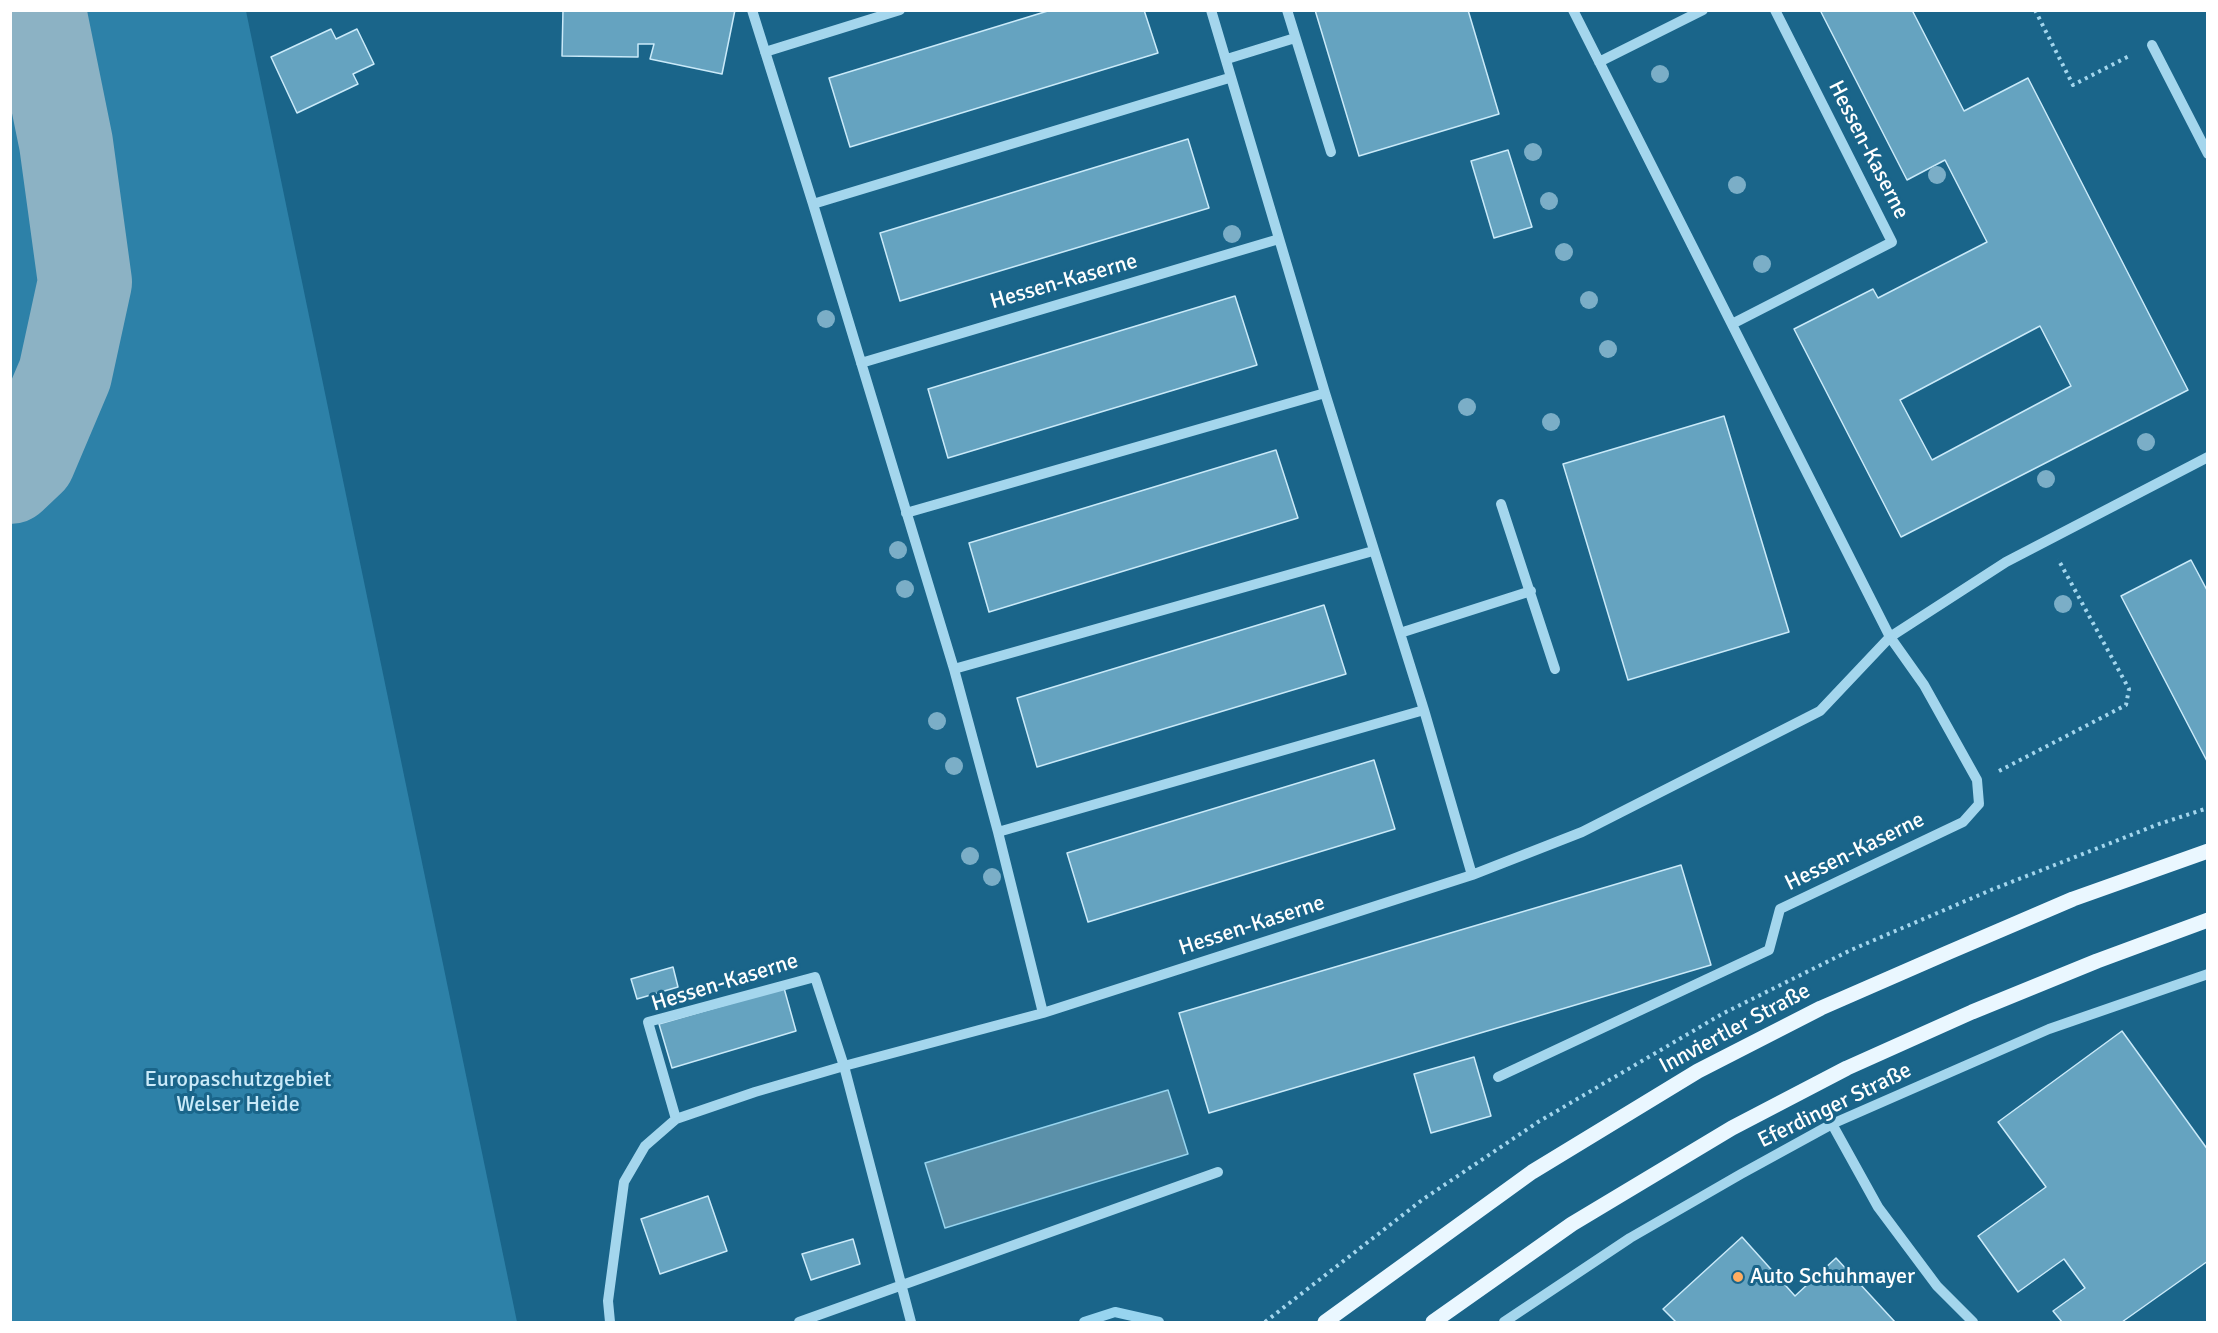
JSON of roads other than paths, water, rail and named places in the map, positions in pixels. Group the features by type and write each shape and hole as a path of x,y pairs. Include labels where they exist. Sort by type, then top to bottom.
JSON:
{"main road":[{"name":"Innviertler Straße","path":"1325,1323 1532,1172 1698,1071 1821,1008 1947,953 2073,899 2208,851"},
{"path":"1433,1323 1572,1224 1732,1128 1847,1068 1972,1012 2097,961 2208,920"}],"street":[{"path":"752,10 954,669 1043,1013"},
{"path":"765,52 900,10"},
{"path":"1211,10 1227,59 1229,78 1280,239 1324,393 1424,710 1472,875"},
{"path":"1287,10 1331,152"},
{"path":"1573,10 1890,638"},
{"path":"1599,62 1703,10"},
{"name":"Hessen-Kaserne","path":"1732,324 1892,242 1775,10"},
{"path":"1227,59 1294,38"},
{"path":"2152,45 2208,154"},
{"path":"813,204 1229,78"},
{"name":"Hessen-Kaserne","path":"861,363 1280,239"},
{"path":"906,513 1324,393"},
{"name":"Hessen-Kaserne","path":"610,1323 608,1302 624,1182 645,1146 676,1119 755,1092 843,1066 1043,1013 1472,875 1582,832 1820,711 1890,638 2006,562 2208,457"},
{"path":"1501,504 1555,669"},
{"path":"954,669 1373,551"},
{"path":"1400,633 1531,591"},
{"name":"Hessen-Kaserne","path":"1498,1077 1769,950 1780,909 1963,822 1979,804 1977,780 1924,685 1890,638"},
{"path":"998,832 1424,710"},
{"name":"Eferdinger Straße","path":"1504,1323 1630,1238 1832,1124 2049,1029 2208,974"},
{"name":"Hessen-Kaserne","path":"676,1119 648,1022 814,977 843,1066 911,1323"},
{"path":"1832,1124 1878,1207 1937,1286 1973,1323"},
{"path":"800,1323 1218,1172"}],"waterway":[{"path":"1084,1322 1115,1312 1159,1322"}],"place":[{"name":"Auto Schuhmayer","path":"1738,1277"}],"park label":[{"name":"Europaschutzgebiet Welser Heide","path":"238,1092"}]}
